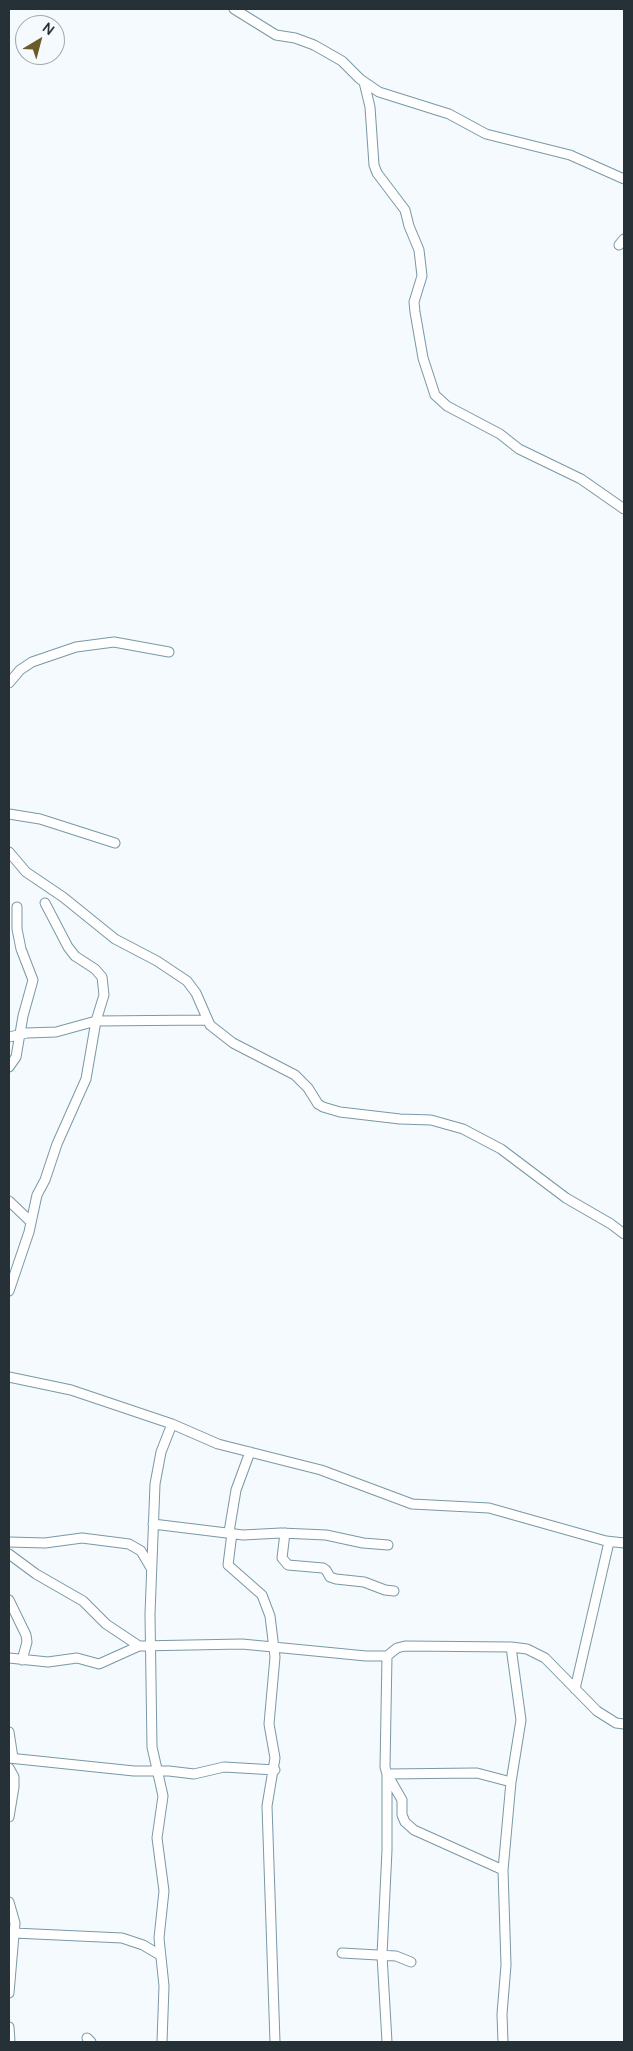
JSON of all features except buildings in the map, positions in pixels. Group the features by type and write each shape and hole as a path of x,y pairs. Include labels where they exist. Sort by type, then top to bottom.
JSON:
{"street":[{"path":"234,9 276,36 295,38 314,45 342,61 364,82 391,96 449,114 486,134 570,155 624,179"},
{"path":"364,82 370,107 374,165 377,173 405,210 422,264 422,276 414,302 423,358 434,395 447,406 500,434 519,449 572,473 624,509"},
{"path":"9,683 20,670 32,662 76,647 114,642 168,652"},
{"path":"9,814 40,819 115,843"},
{"path":"9,852 26,872 63,897 115,939 157,961 186,981 196,993 206,1020 233,1043 296,1075 323,1108 400,1119 431,1120 463,1129 501,1149 566,1198 611,1224 624,1234"},
{"path":"9,1291 31,1222 37,1195 45,1180 61,1134 86,1079 96,1021 104,995 102,977 95,969 75,956 68,947 45,903"},
{"path":"9,1067 16,1057 23,1016 33,980 21,949 17,930 17,907"},
{"path":"9,1037 21,1034 56,1032 96,1021 206,1020"},
{"path":"9,1201 31,1222"},
{"path":"9,1377 71,1390 172,1424 218,1444 335,1475 365,1488 412,1504 489,1508 610,1542 624,1544"},
{"path":"162,2042 164,1986 159,1938 164,1890 157,1838 162,1796 161,1783 156,1772 152,1747 150,1646 153,1524 158,1467 172,1424"},
{"path":"250,1452 236,1490 228,1566 262,1595 270,1616 275,1668 269,1724 275,1758 275,1770 267,1806 275,2042"},
{"path":"153,1524 231,1532 243,1535 285,1533 326,1536 363,1543 388,1545"},
{"path":"285,1533 282,1558 288,1565 323,1568 330,1577 336,1579 370,1583 384,1590 394,1591"},
{"path":"9,1542 45,1543 82,1538 128,1544 141,1551 152,1571"},
{"path":"575,1689 610,1542"},
{"path":"9,1554 36,1574 82,1601 106,1624 139,1646"},
{"path":"9,1600 26,1635 27,1642 22,1660"},
{"path":"9,1658 48,1662 77,1658 98,1664 139,1646 242,1644 350,1655 387,1656 398,1648 405,1646 511,1647 526,1649 545,1658 603,1714 616,1722 624,1724"},
{"path":"503,2042 502,2014 506,1966 503,1870 511,1782 521,1720 511,1647"},
{"path":"387,1656 386,1850 382,1955 387,2042"},
{"path":"9,1732 11,1758 156,1772 200,1774 224,1767 275,1770"},
{"path":"9,1768 14,1777 14,1787 9,1817"},
{"path":"387,1774 477,1773 511,1782"},
{"path":"387,1774 402,1800 402,1815 414,1830 503,1870"},
{"path":"9,1902 14,1917 9,1993"},
{"path":"14,1933 122,1938 144,1945 160,1955"},
{"path":"342,1953 396,1956 411,1962"},
{"path":"9,2027 10,2042"}]}
